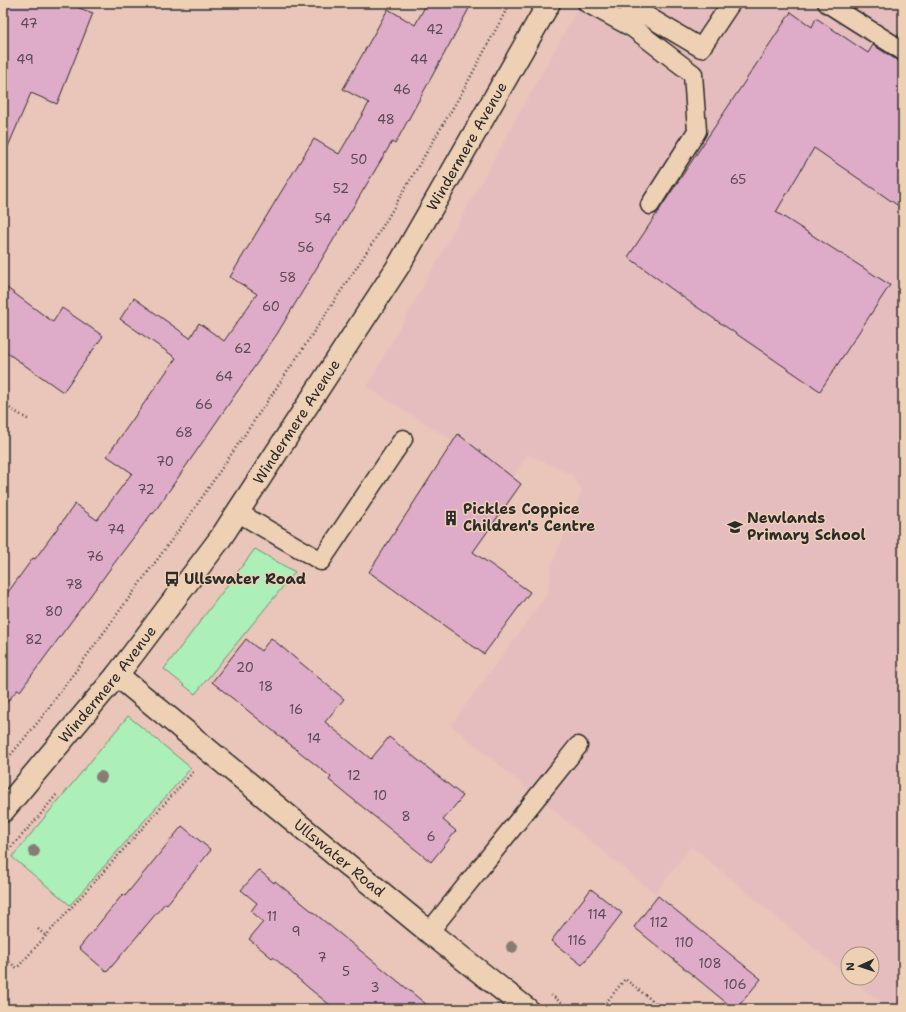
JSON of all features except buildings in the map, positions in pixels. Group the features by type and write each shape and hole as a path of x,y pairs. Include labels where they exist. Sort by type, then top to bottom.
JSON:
{"street":[{"name":"Windermere Avenue","path":"3,811 117,675 220,539 399,265 549,3"},
{"name":"Ullswater Road","path":"117,675 429,932 527,1009"}],"lane":[{"path":"587,3 633,28 693,74 697,131 650,205"},
{"path":"625,3 701,48 731,3"},
{"path":"827,3 903,51"},
{"path":"237,512 321,561 403,439"},
{"path":"429,932 578,746"}],"path":[{"path":"3,764 38,721 192,512 294,362 374,241 464,89 510,3"},
{"path":"3,404 29,420"},
{"path":"3,957 17,968 211,753"},
{"path":"38,929 46,936"},
{"path":"601,1009 625,979 663,1009"}],"shaded area":[{"name":"Newlands Primary School","path":"581,3 903,3 903,1009 888,1009 861,986 880,986 880,946 840,946 840,969 691,846 655,894 451,725 548,593 552,565 582,490 572,475 528,454 513,478 367,387"}],"green space":[{"path":"255,549 295,572 195,694 164,669"},
{"path":"128,716 191,768 70,905 12,857"}],"place":[{"name":"Pickles Coppice Children's Centre","path":"451,518"},
{"name":"Newlands Primary School","path":"735,527"},
{"name":"Ullswater Road","path":"172,579"}]}
